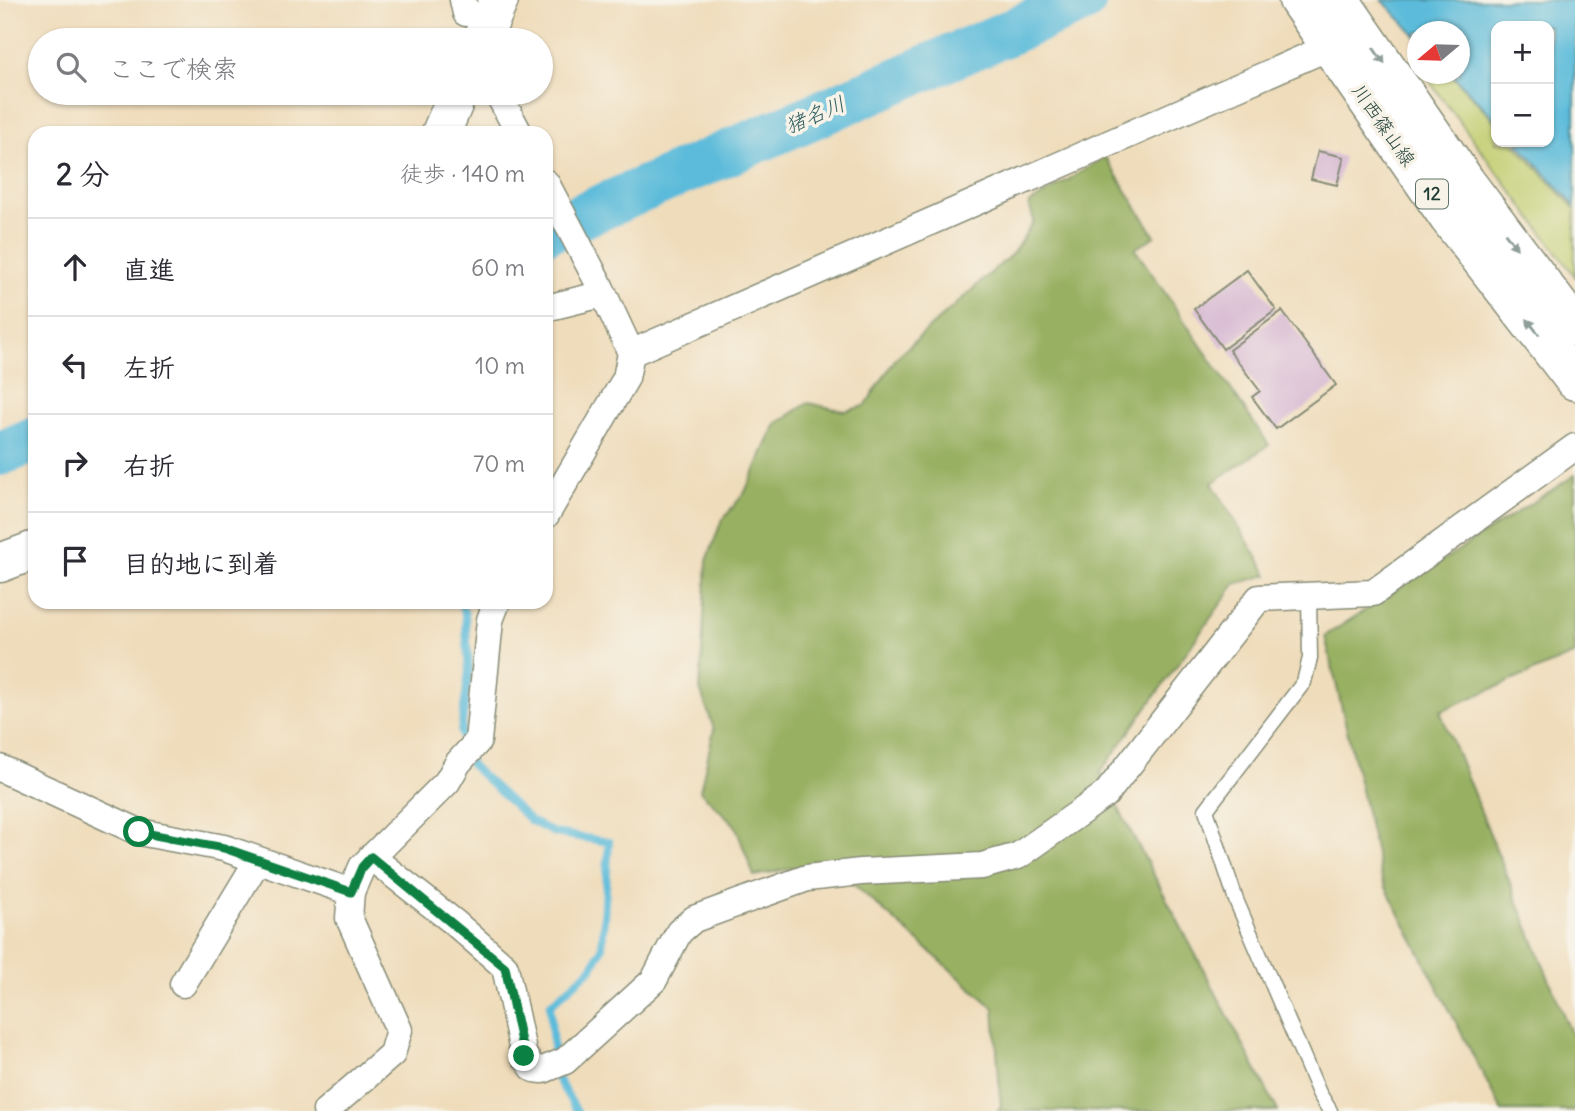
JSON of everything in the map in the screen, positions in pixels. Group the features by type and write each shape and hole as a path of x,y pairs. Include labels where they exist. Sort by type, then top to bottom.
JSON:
{"main road":[{"name":"川西篠山線","path":"1298,0 1448,217 1575,381"},
{"name":"川西篠山線","path":"1340,0 1466,183 1575,327"},
{"path":"443,126 453,105"},
{"path":"0,564 28,553"}],"street":[{"path":"631,353 1329,47"},
{"path":"504,105 515,126"},
{"path":"553,197 631,353 626,378 553,503"},
{"path":"553,305 600,288"},
{"path":"371,857 505,967 524,1056 534,1069 554,1065 654,980 678,932 694,919 807,878 860,872 982,866 1018,856 1106,794 1259,598 1373,593 1575,447"},
{"path":"326,1111 393,1054 399,1030 349,918 351,892 362,867 447,782 458,763 478,741 490,620 494,609"},
{"path":"0,768 139,832 224,848 351,892"},
{"path":"183,984 258,860"}],"lane":[{"path":"1309,596 1311,658 1304,682 1206,810 1236,900 1319,1093 1330,1111"}],"green space":[{"path":"1431,84 1460,84 1491,118 1491,147 1518,147 1575,209 1575,276"},
{"path":"1105,157 1155,236 1135,249 1269,445 1212,483 1268,575 1235,584 1100,773 1278,1111 997,1111 1001,1107 994,1008 827,861 754,876 735,825 700,791 714,729 700,689 707,561 721,522 745,492 776,424 808,403 845,411 865,406 896,358 1013,253 1034,221 1029,204"},
{"path":"1575,475 1575,654 1440,711 1575,1043 1575,1111 1502,1111 1382,880 1325,636"}],"water":[{"path":"1382,0 1575,0 1575,206 1522,147 1554,147 1554,21 1491,21 1491,115 1462,84 1470,84 1470,21 1407,21 1407,26"}],"building":[{"path":"1318,151 1344,157 1337,185 1311,179"},
{"path":"1247,270 1276,310 1223,349 1194,309"},
{"path":"1282,311 1336,385 1276,429 1252,397 1260,391 1229,350"}],"waterway":[{"name":"猪名川","path":"553,228 1084,0"},
{"name":"猪名川","path":"0,453 28,443"},
{"path":"463,609 469,671 461,732 471,765 531,821 554,833 609,842 602,948 592,968 550,1005 555,1075 577,1111"}],"route":[{"path":"139,832 224,848 351,892 362,867 371,857 455,923 505,967 524,1056"}]}
